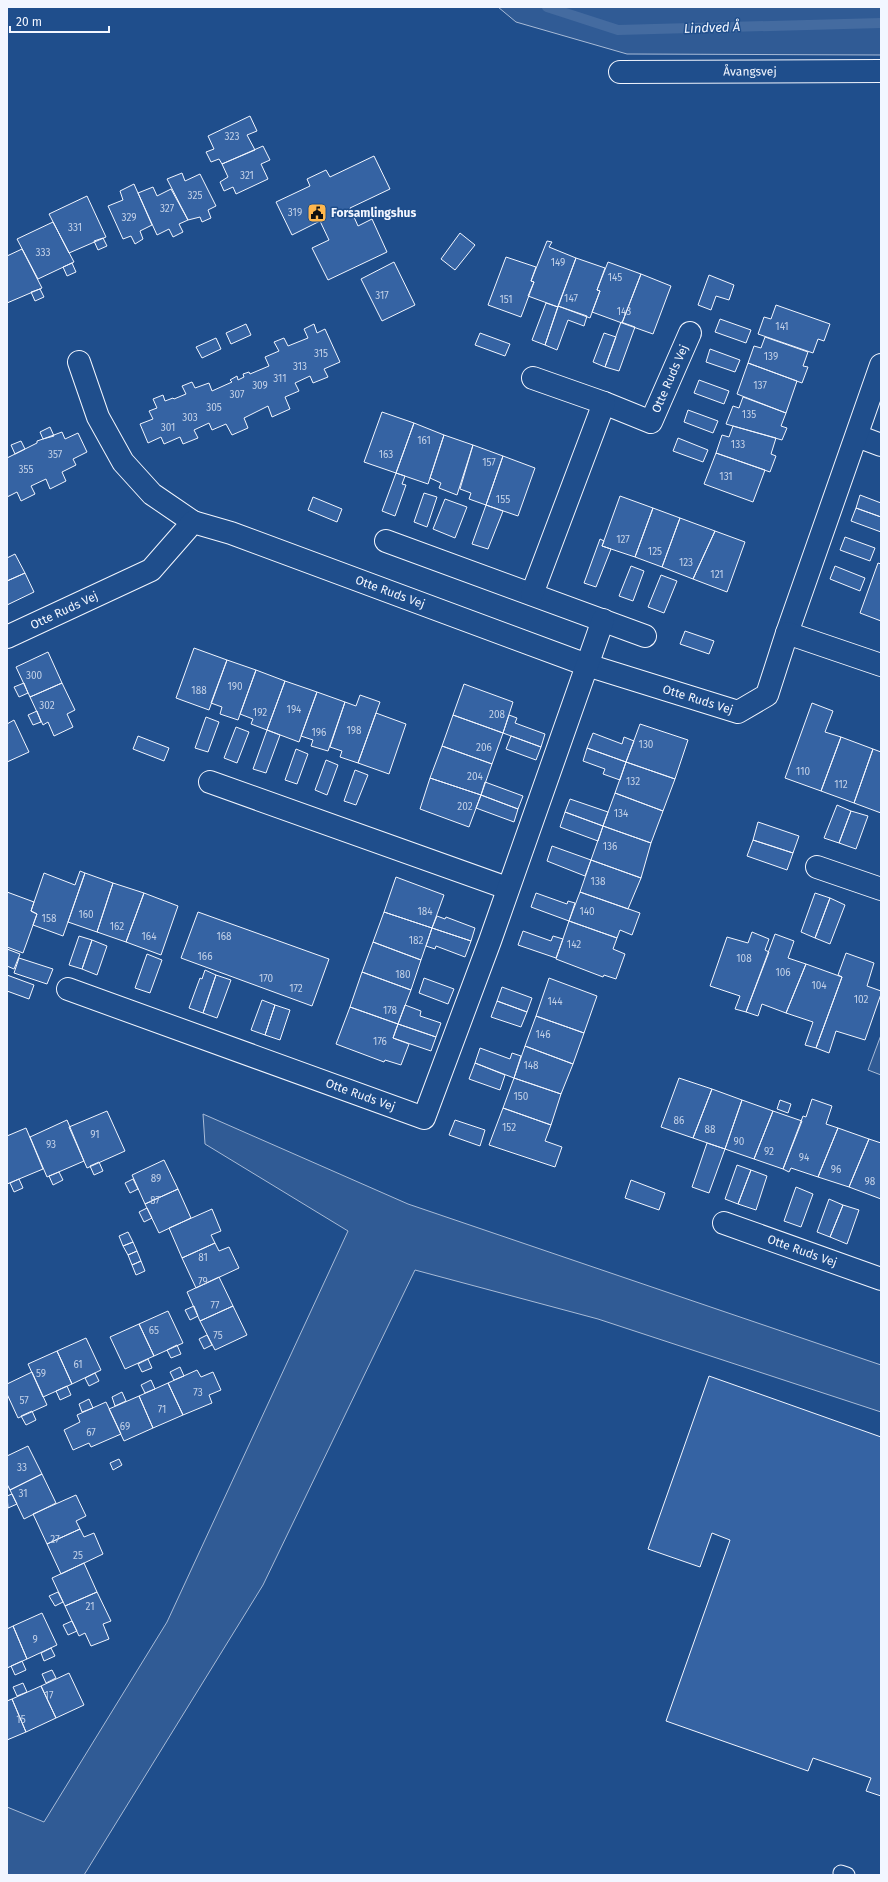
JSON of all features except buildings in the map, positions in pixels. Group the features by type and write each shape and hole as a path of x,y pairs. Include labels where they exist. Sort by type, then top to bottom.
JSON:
{"street":[{"name":"Åvangsvej","path":"620,72 881,71"},
{"name":"Otte Ruds Vej","path":"533,378 604,403 651,422 690,333"},
{"name":"Otte Ruds Vej","path":"79,362 98,418 123,462 152,494 193,522 239,536 587,665 738,712 767,695 787,633 881,365"},
{"path":"532,594 604,403"},
{"path":"857,436 881,445"},
{"name":"Otte Ruds Vej","path":"7,637 151,570 193,522"},
{"path":"386,541 645,636"},
{"name":"Otte Ruds Vej","path":"68,989 424,1118 490,941 507,888 603,620"},
{"path":"787,633 881,665"},
{"path":"210,782 507,888"},
{"path":"817,867 881,889"},
{"name":"Otte Ruds Vej","path":"724,1223 881,1278"}],"shaded area":[{"path":"498,7 881,7 881,55 627,54 516,22"},
{"path":"881,1035 881,1075 868,1070"},
{"path":"203,1114 408,1204 881,1365 881,1412 598,1319 415,1270 263,1585 84,1875 7,1875 7,1807 44,1822 167,1622 348,1231 205,1144"}],"waterway":[{"name":"Lindved Å","path":"547,7 618,30 881,23"}],"place":[{"name":"Forsamlingshus","path":"317,213"}]}
